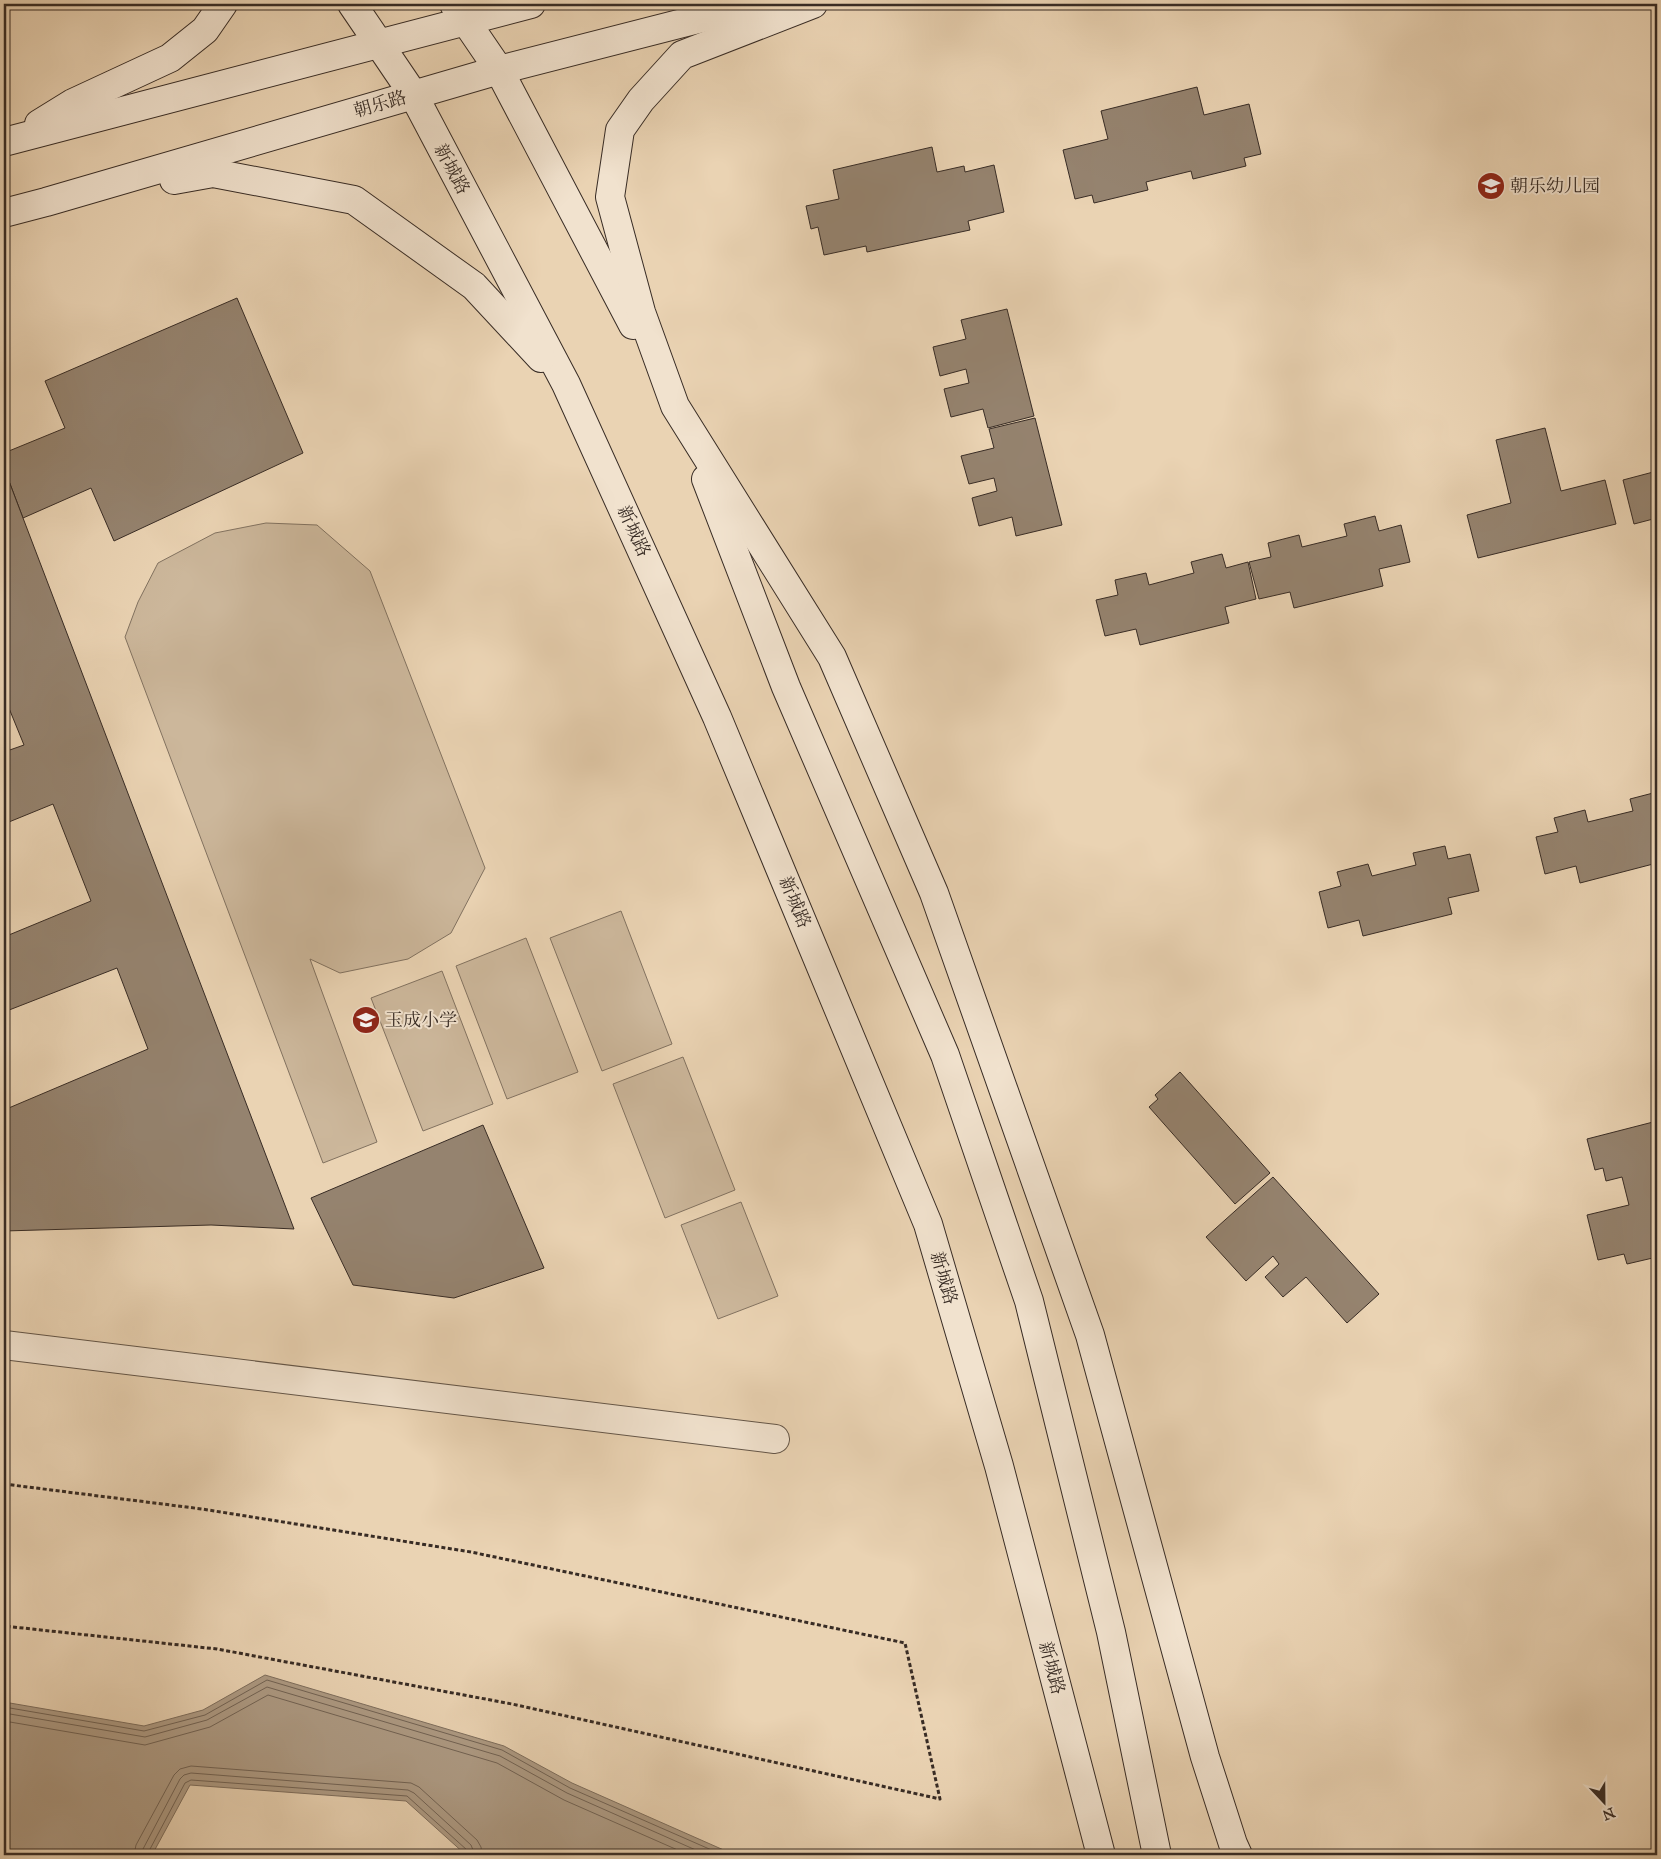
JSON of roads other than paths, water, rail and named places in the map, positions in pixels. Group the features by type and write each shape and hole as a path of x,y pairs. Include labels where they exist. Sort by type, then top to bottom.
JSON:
{"street":[{"path":"7,141 73,103 170,58 205,30 222,4"},
{"name":"新城路","path":"352,4 380,42 413,94 566,384 717,716 928,1224 999,1466 1101,1855"},
{"path":"7,141 380,42 460,12 531,4"},
{"name":"朝乐路","path":"4,213 413,94 757,4"},
{"path":"813,4 682,55 641,100 620,130 610,197 641,312 675,406 832,657 934,893 1090,1335 1205,1757 1238,1855"},
{"path":"460,12 500,70 687,429 786,687 945,1055 1028,1301 1111,1632 1158,1855"},
{"path":"46,202 214,173 354,200 474,286 566,384"},
{"path":"4,1345 775,1439"}],"water":[{"path":"265,1675 504,1746 572,1783 735,1855 466,1855 406,1801 190,1785 152,1855 4,1855 4,1702 144,1726 203,1710"}],"place":[{"name":"朝乐幼儿园","path":"1491,186"},
{"name":"玉成小学","path":"366,1020"}]}
